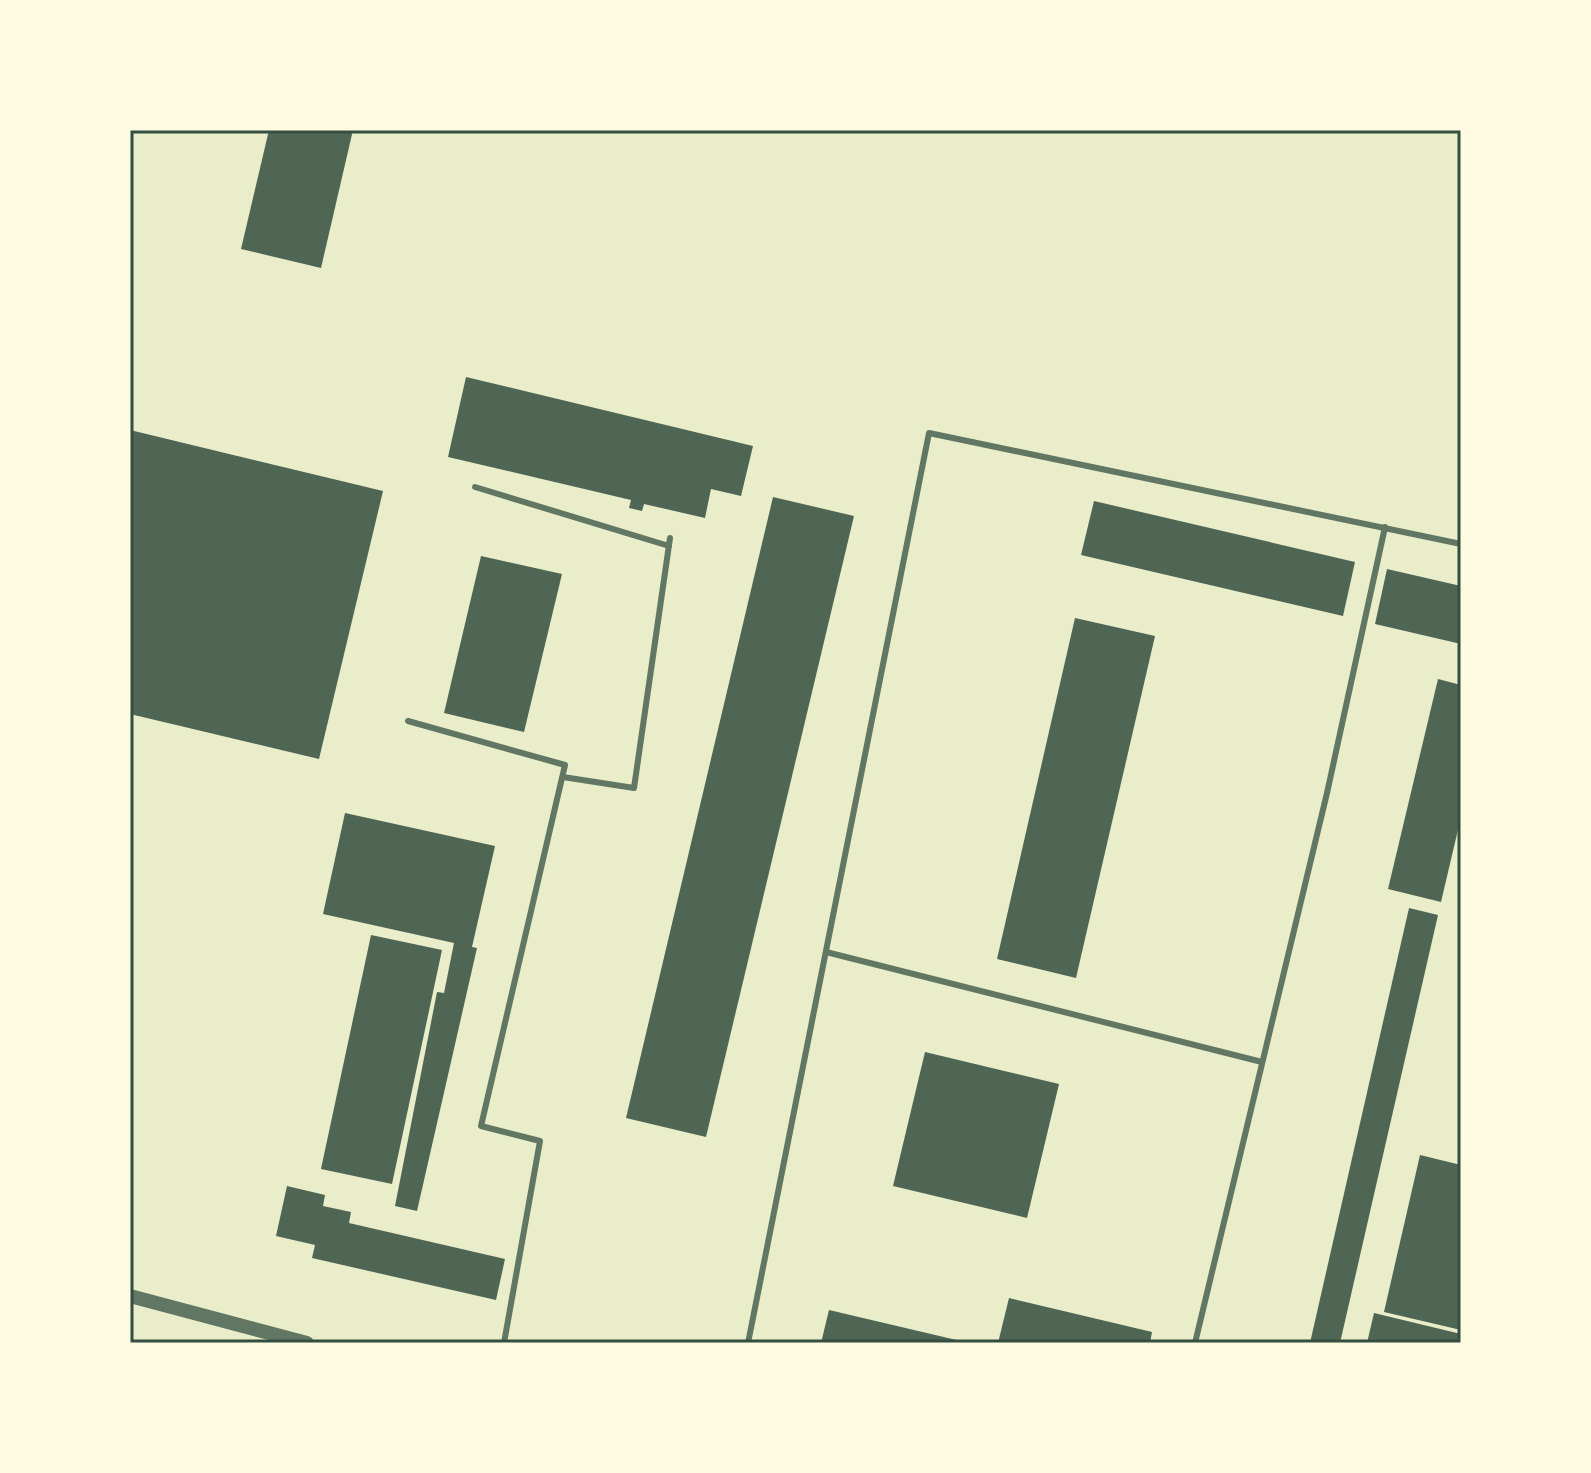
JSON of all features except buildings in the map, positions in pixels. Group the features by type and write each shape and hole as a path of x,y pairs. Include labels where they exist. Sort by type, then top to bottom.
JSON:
{"street":[{"path":"130,1296 307,1343"}],"lane":[{"path":"748,1343 929,433 1461,544"},
{"path":"475,487 669,546"},
{"path":"1195,1343 1327,793 1385,527"},
{"path":"563,777 634,788 670,538"},
{"path":"408,721 565,765 481,1126 540,1141 504,1343"},
{"path":"826,952 1262,1062"}]}
